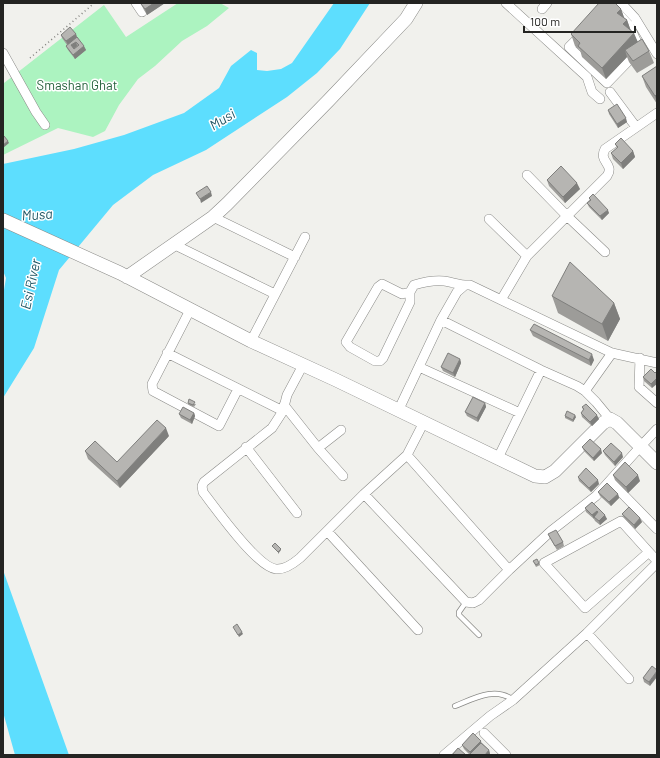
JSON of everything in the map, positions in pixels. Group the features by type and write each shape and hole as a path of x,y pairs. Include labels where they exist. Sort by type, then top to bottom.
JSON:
{"street":[{"path":"136,3 142,12"},
{"path":"123,275 213,217 329,100 406,19 416,3"},
{"path":"506,3 587,77 592,92 600,98"},
{"path":"589,26 570,47 607,83 640,49 629,25 614,6"},
{"path":"614,6 635,18 657,54"},
{"path":"3,53 36,112 45,125"},
{"path":"610,92 636,127"},
{"path":"501,300 527,256 610,172 610,168 602,154 605,149 657,113"},
{"path":"527,175 605,252"},
{"path":"213,217 295,256"},
{"path":"489,219 527,256"},
{"path":"3,220 123,275 251,341 399,410 535,476 545,477 555,472 603,423 610,419"},
{"path":"251,341 305,237"},
{"path":"173,244 275,294"},
{"path":"410,292 402,294 382,284 378,286 346,342 350,347 375,362 380,361 384,358 410,302 410,292 414,285 425,282 443,281 464,286 470,285 612,353 657,363"},
{"path":"399,410 441,320 457,292 464,286"},
{"path":"190,310 152,384 153,391 219,426 238,389"},
{"path":"441,320 585,391 610,419 617,423 657,463"},
{"path":"167,353 238,389 284,408 343,476"},
{"path":"585,391 612,353"},
{"path":"640,358 639,387 657,403"},
{"path":"303,365 287,395 284,408 272,428 204,482 202,486 203,492 252,554 266,566 276,569 290,566 300,558 364,494 408,455 424,422"},
{"path":"419,367 520,413"},
{"path":"498,458 541,370"},
{"path":"364,494 466,602 473,603 479,600 551,531 596,496 657,429"},
{"path":"318,448 341,430"},
{"path":"246,448 297,513"},
{"path":"408,455 509,570"},
{"path":"610,482 657,530"},
{"path":"444,755 490,716 513,700 587,633 657,562 649,552 621,521 544,563 585,608 649,552"},
{"path":"327,531 418,630"},
{"path":"587,633 628,679"},
{"path":"484,733 506,755"}],"lane":[{"path":"466,602 459,612 459,615 479,635"},
{"path":"455,706 483,695 495,693 502,694 513,700"}],"path":[{"path":"30,58 92,5 91,3"}],"green space":[{"name":"Smashan Ghat","path":"178,3 220,3 229,8 207,26 182,41 155,66 138,79 119,105 105,131 93,137 58,128 3,155 4,83 104,5 126,37"}],"water":[{"path":"334,3 370,3 340,49 317,73 287,97 206,150 153,175 113,205 59,270 34,348 3,398 3,296 6,278 3,271 3,164 74,149 124,135 184,113 219,88 231,66 251,50 257,53 257,70 267,71 281,69 292,63"},
{"path":"3,570 69,755 15,755 3,712"}],"building":[{"path":"154,3 145,9 141,4"},
{"path":"599,3 615,3 621,9 617,13 627,20 623,24 634,33 602,68 578,46 580,43 571,34"},
{"path":"70,27 76,34 66,41 61,35"},
{"path":"77,37 84,46 73,55 66,46","holes":["76,42 79,45 74,49 71,45"]},
{"path":"642,39 649,51 633,61 625,50"},
{"path":"657,66 657,94 655,96 642,76"},
{"path":"617,104 626,118 617,124 608,110"},
{"path":"4,136 8,141 3,145 3,138"},
{"path":"621,138 633,151 621,163 611,153 618,147 615,144"},
{"path":"561,166 577,183 563,197 547,180"},
{"path":"207,186 211,192 200,199 196,193"},
{"path":"593,194 608,210 600,216 587,203 591,200 589,198"},
{"path":"570,262 614,303 602,324 552,296"},
{"path":"534,324 592,354 589,360 530,330"},
{"path":"448,353 460,359 453,373 441,367"},
{"path":"651,369 655,373 657,371 657,378 651,384 643,377"},
{"path":"473,397 485,403 477,418 465,412"},
{"path":"189,399 195,402 193,405 188,403"},
{"path":"586,404 597,415 590,422 581,413 584,409 582,407"},
{"path":"183,407 194,413 190,420 179,414"},
{"path":"567,411 575,415 573,420 565,416"},
{"path":"157,420 166,428 117,481 85,451 95,441 117,462"},
{"path":"590,439 601,449 593,458 582,447"},
{"path":"611,443 622,453 614,462 603,451"},
{"path":"625,462 638,475 626,487 613,475"},
{"path":"586,468 598,480 589,488 578,477"},
{"path":"607,483 618,494 609,502 598,492"},
{"path":"592,502 605,515 599,521 594,517 598,512 597,511 592,515 585,508"},
{"path":"629,507 640,518 634,525 622,514"},
{"path":"556,530 563,542 555,546 548,534"},
{"path":"275,543 281,549 278,552 272,546"},
{"path":"537,559 539,563 536,565 533,561"},
{"path":"237,624 242,632 238,635 233,627"},
{"path":"652,666 657,671 649,682 643,678"},
{"path":"473,733 481,741 470,752 462,745"},
{"path":"481,743 489,750 485,755 471,755 470,754"},
{"path":"458,748 466,755 452,755"}],"water label":[{"name":"Musi","path":"222,119"},
{"name":"Musa","path":"37,214"},
{"name":"Esi River","path":"30,284"}]}
